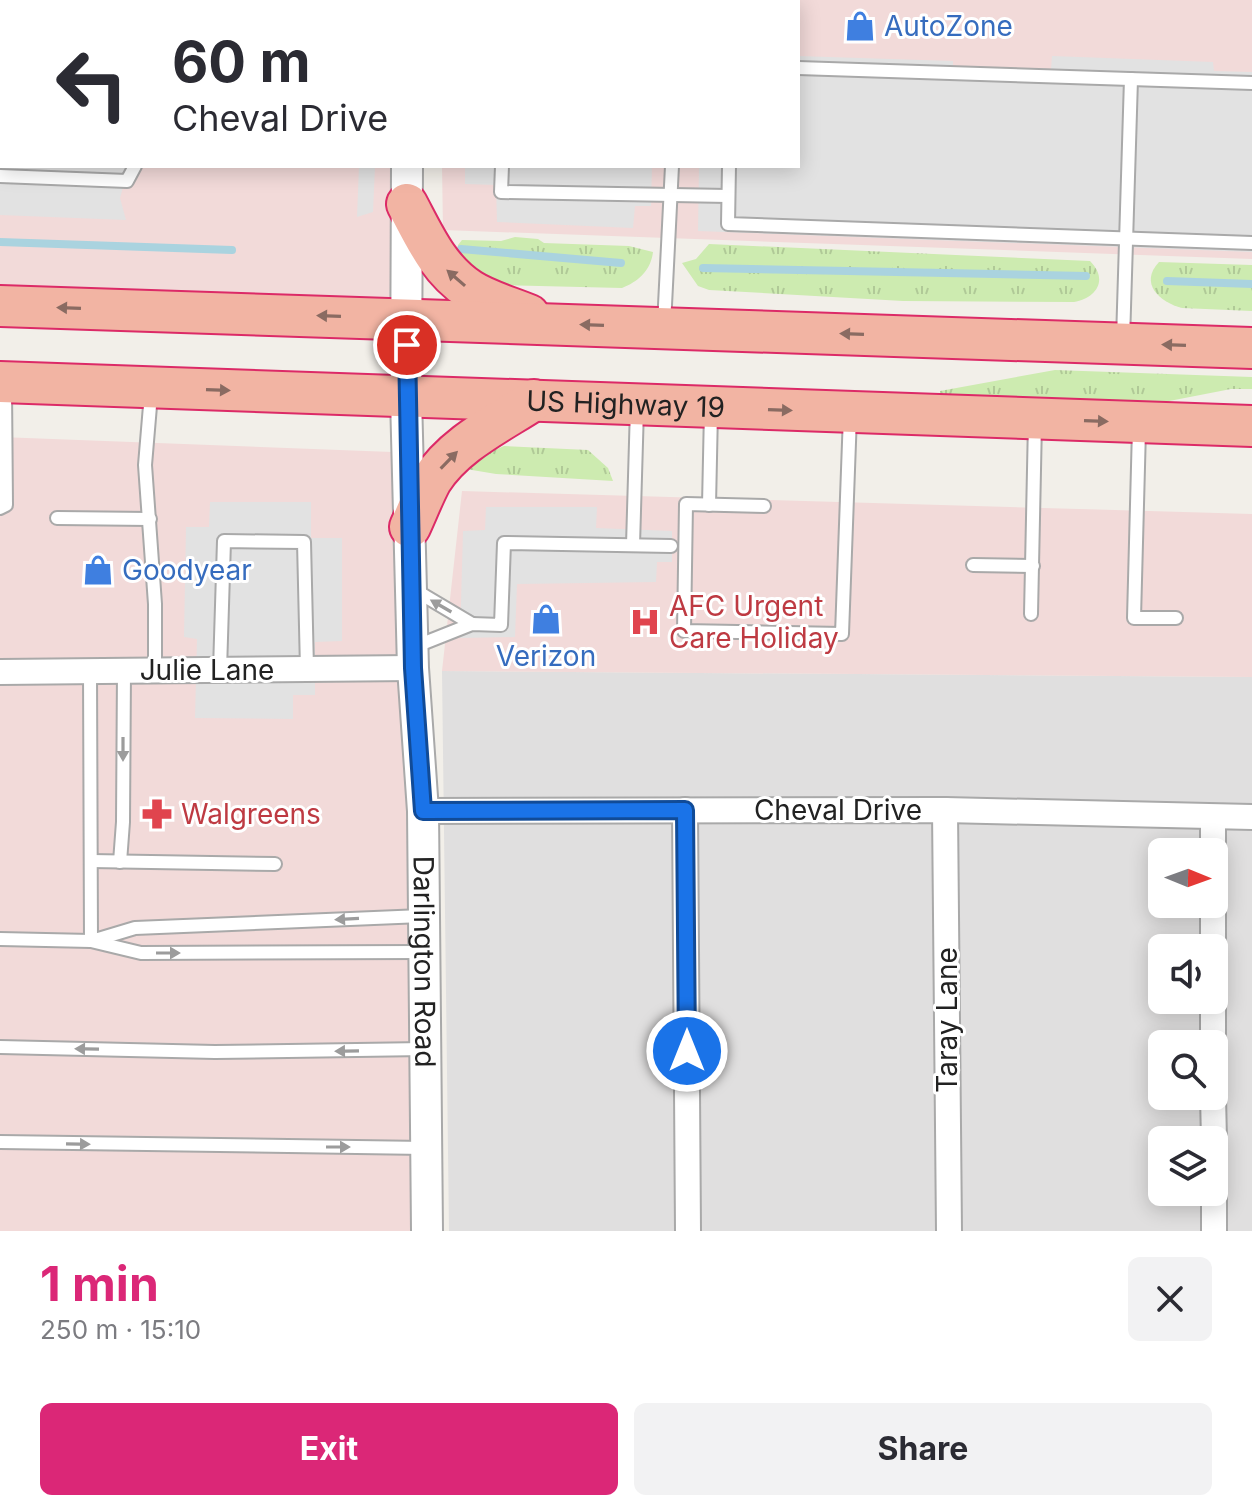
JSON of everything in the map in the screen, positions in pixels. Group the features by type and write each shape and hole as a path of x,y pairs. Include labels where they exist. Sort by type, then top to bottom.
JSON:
{"highway":[{"path":"407,185 431,251 448,272 471,291 551,324"},
{"path":"0,306 1252,348"},
{"name":"US Highway 19","path":"2,382 1252,426"},
{"path":"410,527 432,481 444,465 458,451 534,400"}],"street":[{"name":"Darlington Road","path":"407,185 406,397 413,658 423,811 427,1231"},
{"name":"Julie Lane","path":"0,672 307,669 413,658"},
{"path":"685,810 688,1231"},
{"name":"Cheval Drive","path":"423,811 945,810 1252,817"},
{"name":"Taray Lane","path":"945,810 949,1231"},
{"path":"1213,817 1213,838"},
{"path":"1214,1206 1214,1231"}],"lane":[{"path":"800,68 1252,83"},
{"path":"1122,343 1131,79"},
{"path":"0,176 127,181 134,168"},
{"path":"502,168 501,192 728,196"},
{"path":"664,328 672,168"},
{"path":"729,168 728,224 1252,243"},
{"path":"0,508 6,505 2,382"},
{"path":"152,387 145,465 155,604 155,670"},
{"path":"633,545 637,405"},
{"path":"709,505 711,407"},
{"path":"764,506 686,504 684,631 842,634 850,412"},
{"path":"1031,614 1035,419"},
{"path":"1140,422 1134,618 1176,618"},
{"path":"57,518 150,519"},
{"path":"220,670 224,541 304,542 307,669"},
{"path":"412,587 472,624 501,625 504,543 671,546"},
{"path":"973,565 1033,566"},
{"path":"413,658 472,624"},
{"path":"90,671 91,941"},
{"path":"120,862 124,671"},
{"path":"91,861 275,864"},
{"path":"91,941 135,928 425,916"},
{"path":"0,939 91,941 141,953 425,952"},
{"path":"0,1047 215,1052 425,1049"},
{"path":"0,1142 426,1148"}],"shaded area":[{"path":"800,0 1252,0 1252,259 443,230 442,168 800,168"},
{"path":"800,56 953,61 953,66 1051,69 1052,56 1213,62 1214,71 1252,72 1252,252 698,231 699,168 800,168"},
{"path":"0,168 392,168 391,298 0,286"},
{"path":"0,168 128,168 120,198 126,220 0,215"},
{"path":"359,168 375,168 373,212 357,217"},
{"path":"465,168 652,168 651,206 635,206 633,228 497,222 496,185 465,184"},
{"path":"0,437 392,452 398,668 408,811 412,1231 0,1231"},
{"path":"462,491 1252,514 1252,677 442,671"},
{"path":"210,502 311,502 311,538 342,538 342,641 315,642 315,695 293,695 293,719 195,718 197,639 184,637 186,527 209,527"},
{"path":"486,507 597,507 596,528 672,531 672,562 657,562 656,582 517,584 515,637 460,638 463,531 485,530"},
{"path":"442,671 1252,677 1252,1231 449,1231"}],"green space":[{"path":"515,237 538,239 544,243 629,246 653,252 643,274 622,288 493,285 457,257 458,245 462,240 501,241"},
{"path":"709,244 1090,261 1096,268 1099,281 1094,292 1074,302 903,301 709,290 698,286 682,263 696,259"},
{"path":"1159,262 1252,265 1252,311 1182,308 1166,301 1151,284 1153,270"},
{"path":"1055,370 1252,377 1252,389 1231,389 1159,403 940,395 940,391"},
{"path":"504,446 588,450 608,468 613,481 496,474 466,469 470,461"}],"waterway":[{"path":"0,242 232,250"},
{"path":"461,249 621,263"},
{"path":"703,268 1086,276"},
{"path":"1167,281 1252,284"}],"place":[{"name":"AutoZone","path":"860,26"},
{"name":"Goodyear","path":"98,570"},
{"name":"Verizon","path":"546,619"},
{"name":"AFC Urgent Care Holiday","path":"645,622"},
{"name":"Walgreens","path":"157,814"}],"route":[{"path":"407,345 413,668 423,811 685,810 687,1051"}]}
